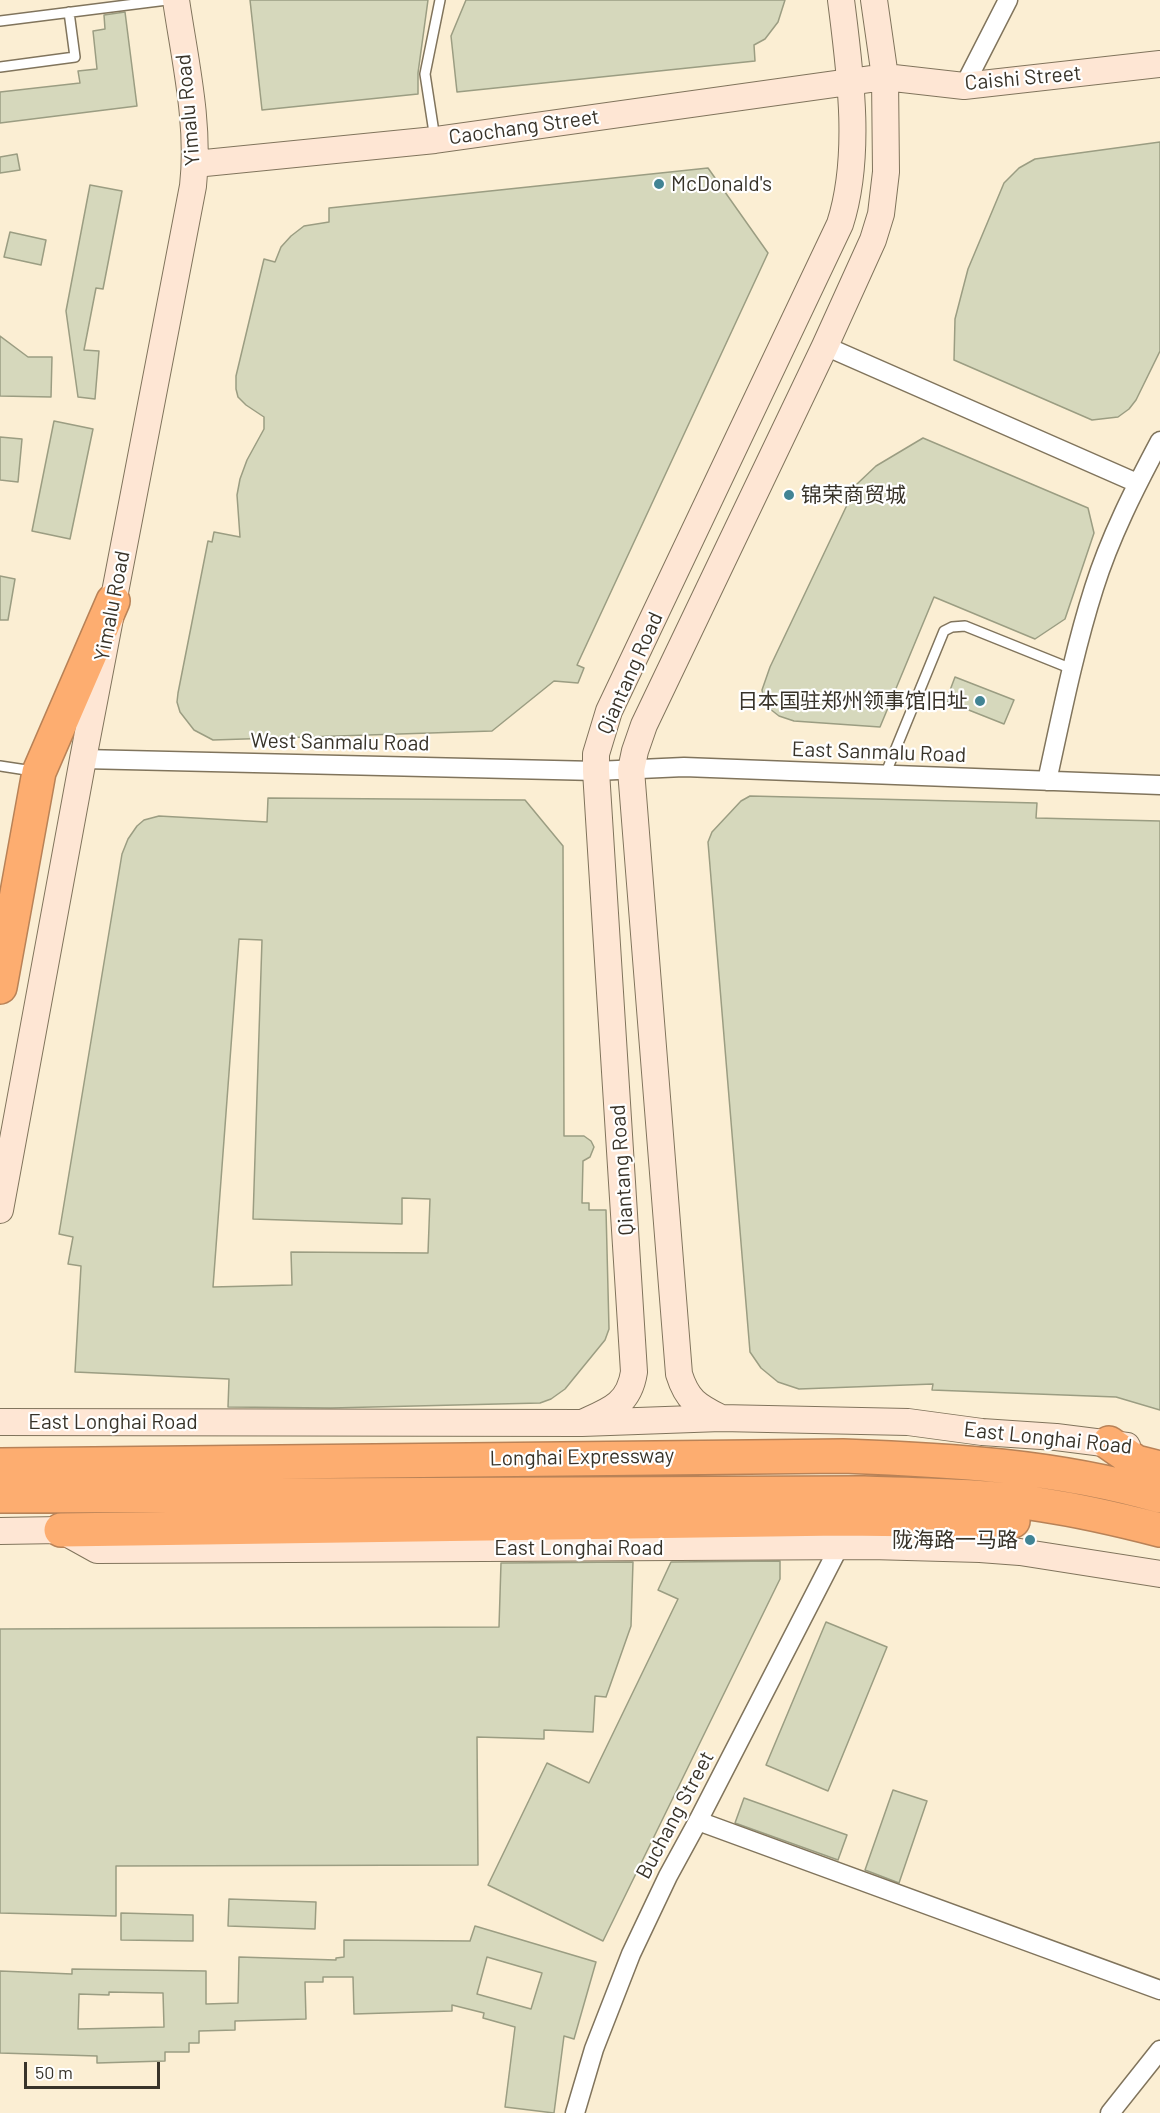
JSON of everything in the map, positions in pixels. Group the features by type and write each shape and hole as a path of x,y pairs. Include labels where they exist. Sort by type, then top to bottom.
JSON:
{"highway":[{"path":"0,987 39,772 113,602"},
{"path":"1109,1443 1136,1462 1160,1468"},
{"name":"Longhai Expressway","path":"0,1465 843,1456 910,1458 1023,1468 1160,1496"},
{"name":"Longhai Expressway","path":"0,1496 864,1493 960,1496 1023,1502 1091,1513 1160,1530"},
{"path":"61,1530 469,1525 515,1522 1003,1520 1039,1523 1160,1544"}],"street":[{"name":"Yimalu Road","path":"0,1210 83,759 187,219 195,164 194,131 176,0"},
{"name":"Qiantang Road","path":"582,1423 619,1404 632,1385 634,1372 596,754 609,711 840,224 847,204 852,170 851,81 841,0"},
{"name":"Qiantang Road","path":"721,1418 692,1401 678,1374 631,770 635,751 652,708 825,346 873,240 881,214 886,172 885,77 874,0"},
{"path":"964,86 1008,0"},
{"name":"Caishi Street","path":"851,81 885,77 964,86 1160,64"},
{"name":"Caochang Street","path":"195,164 435,140 851,81"},
{"path":"825,346 1137,483"},
{"path":"1047,781 1072,669 1094,587 1137,483 1160,441"},
{"name":"West Sanmalu Road","path":"83,759 596,771"},
{"name":"East Sanmalu Road","path":"596,771 684,767 1160,785"},
{"name":"East Longhai Road","path":"0,1422 582,1423 721,1418 908,1422 982,1432 1109,1443 1160,1452"},
{"name":"East Longhai Road","path":"0,1531 61,1530 97,1550 839,1546 980,1549 1020,1552 1160,1574"},
{"name":"Buchang Street","path":"574,2113 594,2049 619,1982 668,1876 839,1546"},
{"path":"698,1821 1160,1990"},
{"path":"1110,2113 1160,2050"}],"lane":[{"path":"0,21 167,0"},
{"path":"435,140 425,74 440,0"},
{"path":"0,67 75,57 69,12"},
{"path":"885,775 944,631 952,627 965,626 1072,669"},
{"path":"0,766 39,772"}],"building":[{"path":"250,0 428,0 418,73 418,94 262,110"},
{"path":"466,0 785,0 778,22 765,39 754,45 755,61 457,92 451,36"},
{"path":"125,12 137,106 0,123 0,92 80,83 78,71 97,69 93,31 105,29 104,15"},
{"path":"1160,142 1160,351 1136,400 1129,409 1118,417 1092,420 954,360 955,319 968,269 1004,183 1019,168 1035,159"},
{"path":"17,154 20,170 0,173 0,157"},
{"path":"708,168 768,253 577,665 584,668 578,683 554,681 492,731 213,740 194,730 180,712 177,702 208,541 212,542 214,532 240,537 237,495 240,479 247,460 264,429 264,417 238,397 236,376 264,259 275,262 281,247 304,226 329,222 329,208"},
{"path":"90,185 122,191 103,289 96,288 84,350 99,351 95,399 78,397 66,311"},
{"path":"10,232 46,240 41,265 4,257"},
{"path":"0,336 28,357 52,357 51,397 0,396"},
{"path":"54,421 93,429 70,539 32,531"},
{"path":"0,437 22,439 18,482 0,480"},
{"path":"923,438 1088,508 1094,533 1065,619 1035,639 934,597 880,727 794,721 779,716 765,705 762,690 770,667 857,484 876,466"},
{"path":"0,576 15,579 8,620 0,620"},
{"name":"日本国驻郑州领事馆旧址","path":"955,677 1014,700 1004,724 946,701"},
{"path":"750,796 1037,803 1036,818 1160,821 1160,1410 1116,1397 932,1390 933,1384 799,1389 778,1382 761,1368 750,1352 708,842 712,832 741,801"},
{"path":"268,798 525,800 563,846 564,1136 584,1136 591,1141 594,1147 590,1157 583,1161 582,1203 589,1203 589,1210 606,1210 609,1329 605,1340 565,1389 551,1399 540,1403 331,1408 228,1407 229,1379 75,1372 81,1266 68,1264 73,1237 59,1234 122,854 137,826 144,820 159,816 267,822","holes":["239,939 262,940 253,1219 402,1224 402,1198 430,1199 428,1253 291,1252 292,1285 213,1287"]},
{"path":"780,1561 780,1579 603,1941 488,1885 547,1763 589,1783 678,1599 658,1590 671,1562"},
{"path":"633,1562 631,1626 606,1697 595,1696 593,1732 544,1730 544,1739 477,1737 478,1865 116,1866 116,1916 0,1913 0,1629 499,1627 501,1563"},
{"path":"826,1622 887,1647 828,1791 766,1765"},
{"path":"893,1790 927,1801 899,1883 865,1870"},
{"path":"744,1798 847,1835 838,1860 735,1823"},
{"path":"229,1899 316,1902 315,1929 228,1926"},
{"path":"121,1913 193,1915 193,1941 121,1940"},
{"path":"475,1926 596,1962 574,2039 564,2036 554,2113 505,2107 515,2027 483,2018 484,2013 452,2005 452,2011 354,2014 353,1977 323,1977 323,1982 305,1982 306,2019 235,2021 235,2030 199,2031 199,2043 189,2043 189,2052 165,2052 165,2061 97,2063 97,2056 0,2053 0,1971 72,1974 72,1969 206,1971 206,2004 238,2003 239,1957 336,1960 336,1958 344,1957 344,1940 470,1941","holes":["487,1957 542,1973 531,2009 477,1994","109,1992 163,1993 164,2027 78,2029 79,1994 109,1995"]}],"place":[{"name":"McDonald's","path":"659,184"},
{"name":"锦荣商贸城","path":"789,495"},
{"name":"日本国驻郑州领事馆旧址","path":"980,701"},
{"name":"陇海路一马路","path":"1030,1540"}]}
